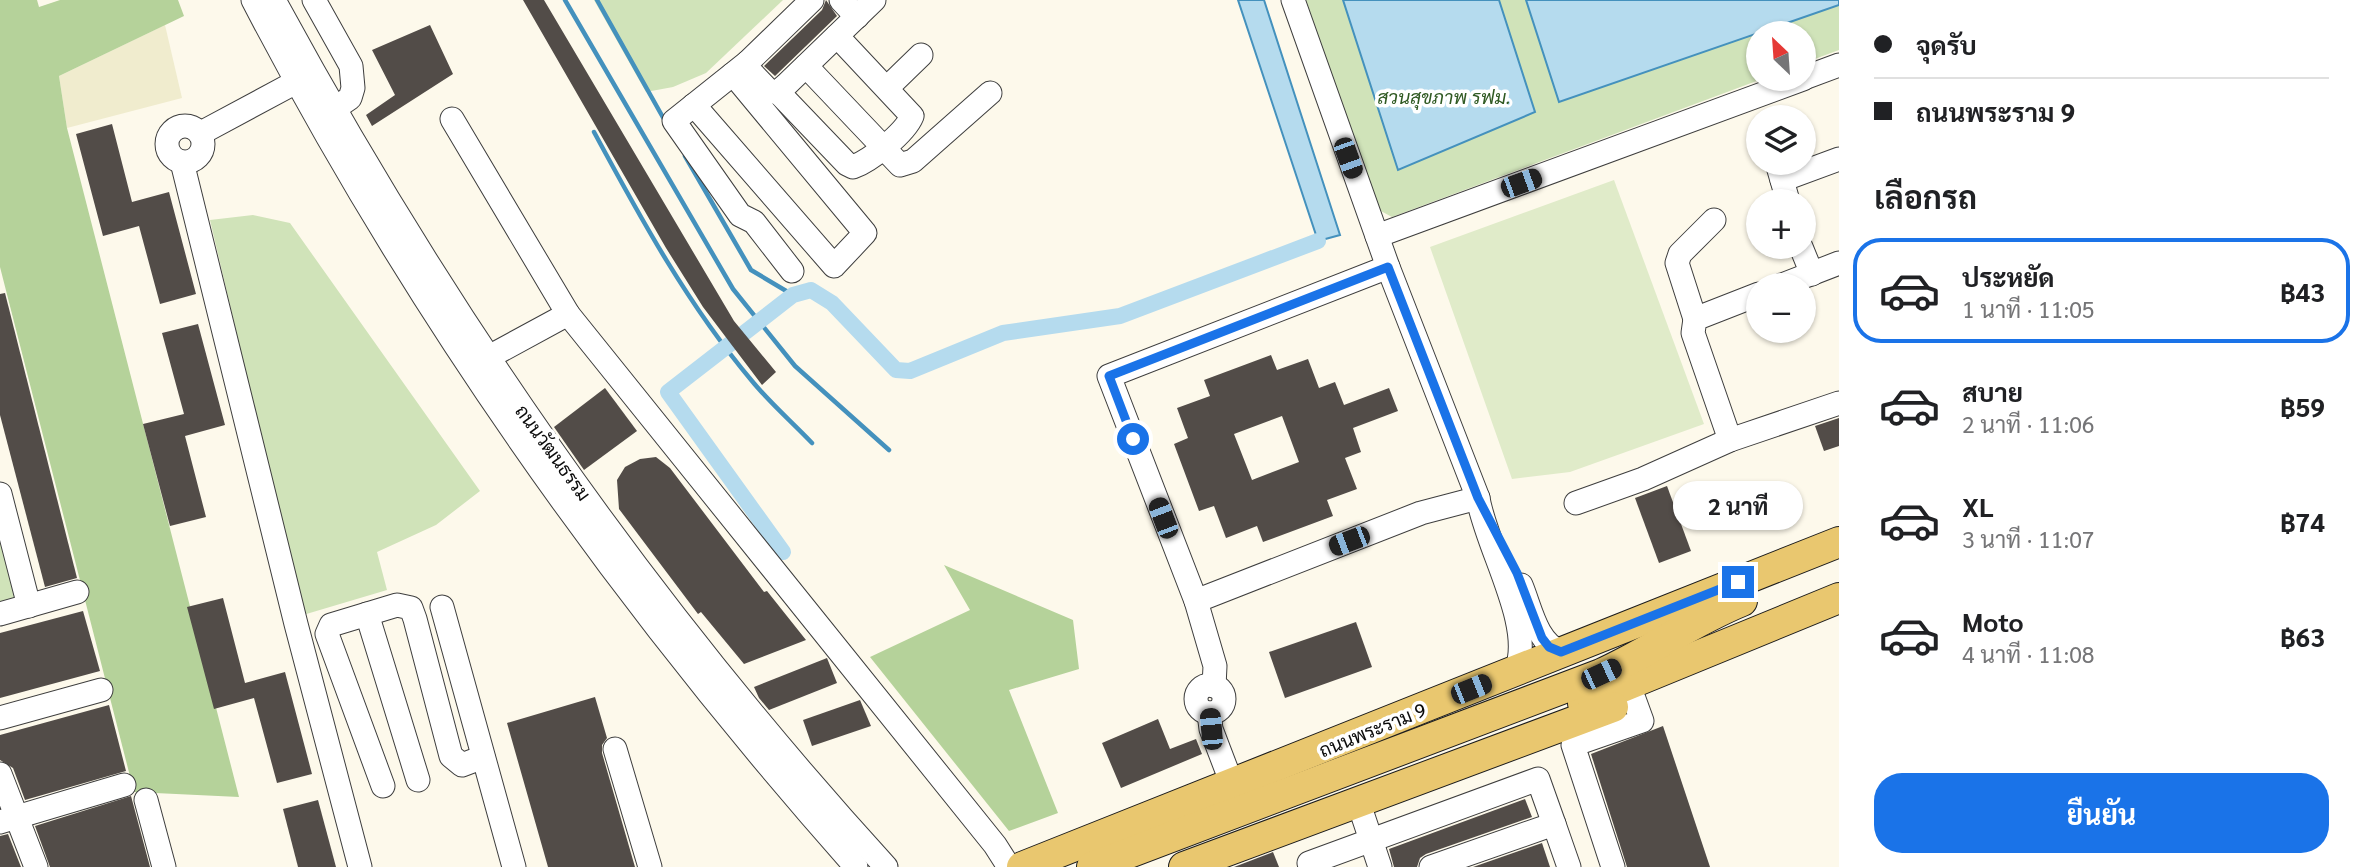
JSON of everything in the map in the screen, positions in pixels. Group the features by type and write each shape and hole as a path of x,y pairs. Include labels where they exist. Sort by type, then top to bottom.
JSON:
{"main road":[{"name":"ถนนพระราม 9","path":"1022,867 1839,542"},
{"name":"ถนนพระราม 9","path":"1092,867 1612,669 1716,612 1839,563"},
{"path":"1145,867 1625,687 1839,598"},
{"path":"1381,726 1716,612"},
{"path":"1184,867 1839,620"}],"street":[{"path":"314,0 351,66 354,77 351,98 328,114"},
{"path":"792,271 754,222 740,215 674,121 740,68 812,0"},
{"path":"841,0 857,17"},
{"path":"740,68 749,70 770,92 778,92 874,0"},
{"path":"1293,0 1388,267 1478,498 1517,573 1542,638 1549,647 1561,652"},
{"name":"ถนนวัฒนธรรม","path":"261,1 478,363 638,602 724,713 856,867"},
{"name":"ถนนวัฒนธรรม","path":"261,1 296,82 328,114"},
{"path":"778,92 847,164 853,167 862,164 883,148 912,116 837,36"},
{"path":"887,88 921,55"},
{"path":"1816,74 1839,65"},
{"path":"806,66 900,165 906,164 990,93"},
{"path":"694,105 834,266 865,233 740,68"},
{"path":"296,82 201,133 185,126 170,134 168,152 182,162 296,624 360,867"},
{"path":"1377,236 1771,91"},
{"path":"452,120 568,314 996,845 1009,867"},
{"path":"1782,181 1839,159"},
{"path":"1714,220 1680,254 1677,263 1695,319 1693,333 1731,440"},
{"path":"1814,273 1839,263"},
{"path":"1232,784 1211,729 1209,713 1198,706 1196,695 1203,686 1214,685 1214,666 1196,601 1109,376 1388,267"},
{"path":"1695,319 1746,299"},
{"path":"478,363 568,314"},
{"name":"ถนนวัฒนธรรม","path":"478,363 745,705 886,867"},
{"path":"1576,503 1643,479 1731,440 1839,403"},
{"path":"0,494 29,606"},
{"path":"1196,601 1421,513 1478,498"},
{"path":"1478,498 1483,525 1518,622 1523,646 1516,670"},
{"path":"0,614 77,592"},
{"path":"383,786 327,634 331,625 397,605 411,608 450,756 462,765 484,757"},
{"path":"442,607 514,867"},
{"path":"367,614 418,780"},
{"path":"0,718 101,690"},
{"path":"1613,867 1573,746 1642,721 1634,699"},
{"path":"615,749 650,867"},
{"path":"0,774 8,819 36,867"},
{"path":"1309,863 1538,779 1569,867"},
{"path":"8,819 124,785"},
{"path":"146,800 164,867"},
{"path":"1358,801 1380,867"},
{"path":"1431,867 1554,824"}],"shaded area":[{"path":"165,25 182,98 67,128 59,76"}],"green space":[{"path":"0,0 37,0 39,7 60,0 178,0 184,16 59,76 67,128 239,797 134,792 0,267"},
{"path":"594,0 783,0 706,73 673,87 646,92"},
{"name":"สวนสุขภาพ รฟม.","path":"1306,0 1839,0 1839,50 1816,59 1816,21 1746,21 1746,85 1392,217 1379,210"},
{"path":"1614,180 1704,424 1570,472 1512,479 1430,247"},
{"path":"253,215 290,223 480,491 436,525 377,552 387,590 303,615 210,220"},
{"path":"0,540 3,540 21,598 0,607"},
{"path":"944,565 1073,620 1079,669 1009,690 1058,813 1009,831 870,657 970,610"}],"water":[{"path":"1238,0 1264,0 1340,235 1318,241"},
{"path":"1343,0 1499,0 1535,112 1398,170"},
{"path":"1526,0 1839,0 1839,5 1793,21 1746,21 1746,37 1559,102"}],"building":[{"path":"523,0 544,0 734,321 776,372 762,385 703,307 666,248"},
{"path":"826,0 837,16 775,76 764,66 822,10"},
{"path":"430,25 453,74 372,126 366,115 395,95 372,50"},
{"path":"112,124 132,202 169,192 196,294 160,304 139,226 103,236 76,134"},
{"path":"5,293 77,578 45,587 0,415 0,294"},
{"path":"198,324 225,425 185,436 206,517 170,526 143,424 184,414 162,333"},
{"path":"1271,355 1277,370 1308,359 1319,388 1335,382 1344,405 1389,388 1398,411 1353,428 1361,452 1345,458 1357,489 1327,500 1333,516 1263,542 1257,526 1226,538 1214,506 1199,511 1174,444 1188,438 1177,408 1210,396 1204,380","holes":["1282,416 1299,462 1252,480 1234,434"]},
{"path":"605,388 637,431 584,470 554,427"},
{"path":"1839,418 1839,446 1824,451 1815,426"},
{"path":"656,457 670,468 764,592 767,591 806,640 744,664 701,612 698,614 619,509 617,480 625,467 640,459"},
{"path":"1667,486 1691,551 1659,563 1635,498"},
{"path":"223,598 245,683 285,672 312,774 277,783 254,698 214,709 187,607"},
{"path":"83,611 100,671 0,698 0,633"},
{"path":"1356,622 1372,667 1285,698 1269,652"},
{"path":"827,658 837,683 769,710 759,698 754,687"},
{"path":"595,697 607,738 602,745 602,753 635,867 548,867 507,723"},
{"path":"860,700 871,726 812,746 803,720"},
{"path":"109,705 126,771 25,800 13,768 0,760 0,735"},
{"path":"1158,719 1170,749 1196,739 1202,754 1121,788 1102,743"},
{"path":"1663,726 1710,867 1627,867 1591,754"},
{"path":"131,796 150,867 50,867 35,826"},
{"path":"1525,799 1532,817 1426,854 1420,858 1417,867 1394,867 1389,849"},
{"path":"318,800 336,867 298,867 283,809"},
{"path":"8,834 21,867 0,867 0,836"},
{"path":"1542,843 1550,867 1473,867"},
{"path":"1273,852 1279,867 1234,867"}],"waterway":[{"path":"565,0 733,289 795,366 889,450"},
{"path":"597,0 665,121"},
{"path":"594,132 648,229 707,322 759,389 812,443"},
{"path":"685,156 751,270 793,295"},
{"path":"783,552 668,392 793,295 811,290 832,303 896,370 910,371 1003,333 1120,316 1318,241"}],"route":[{"path":"1133,439 1109,376 1388,267 1478,498 1499,534 1542,638 1549,647 1561,652 1738,582"}]}
